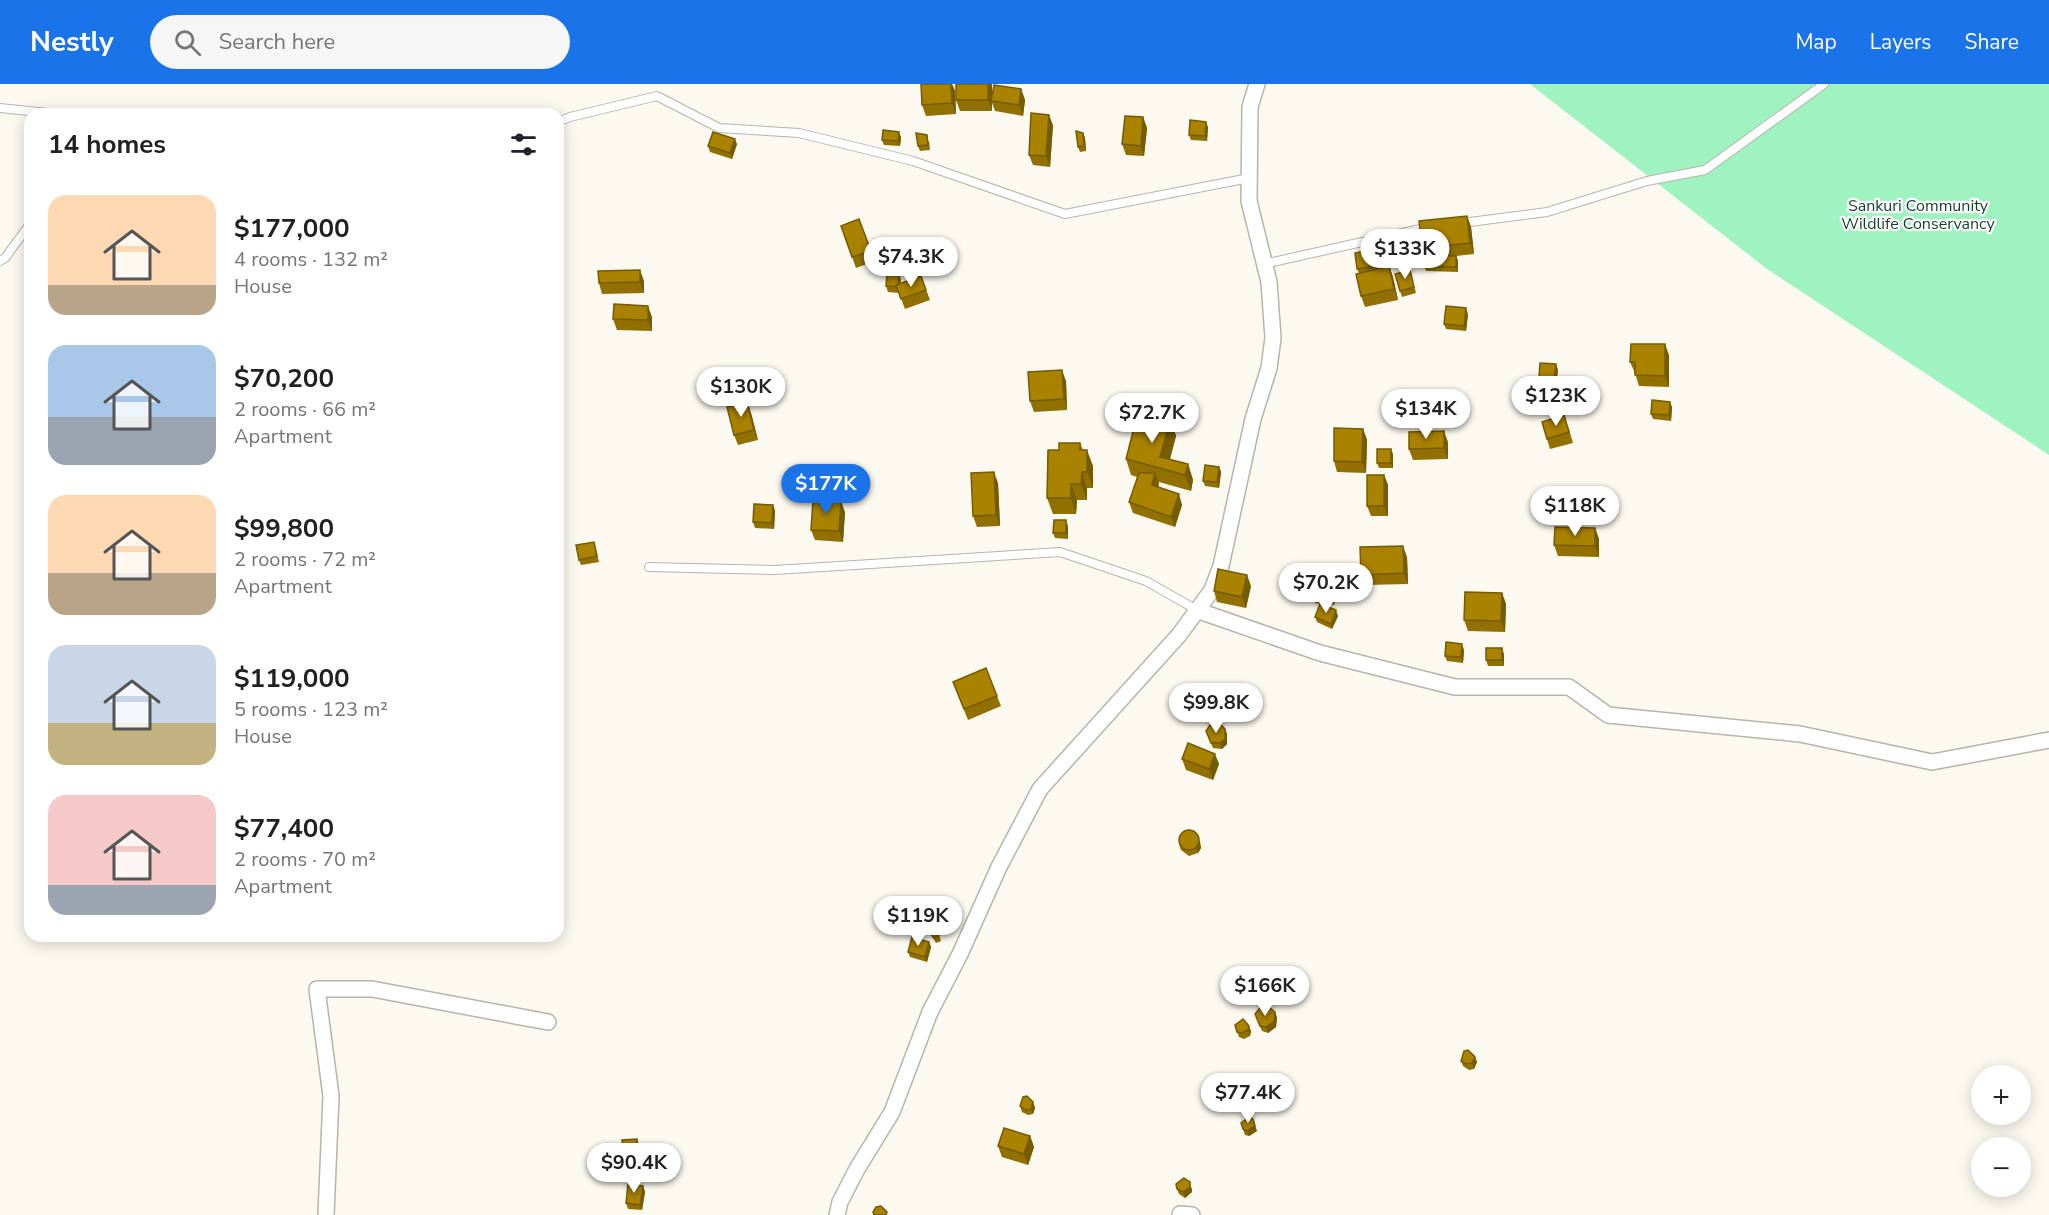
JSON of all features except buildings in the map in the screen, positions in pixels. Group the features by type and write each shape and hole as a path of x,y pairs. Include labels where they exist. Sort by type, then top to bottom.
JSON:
{"street":[{"path":"837,1215 840,1202 857,1169 892,1112 930,1012 960,954 999,867 1040,789 1199,611 1212,590 1221,566 1253,419 1269,368 1273,338 1273,311 1249,201 1250,107 1257,84"},
{"path":"1199,611 1320,653 1455,687 1569,687 1608,715 1800,734 1932,762 2049,740"},
{"path":"326,1215 331,1096 317,989 372,989 548,1022"}],"lane":[{"path":"1448,225 1547,212 1647,181 1705,170 1824,84"},
{"path":"564,120 657,96 719,128 799,133 913,161 1065,214 1249,178"},
{"path":"0,108 24,110"},
{"path":"1264,264 1437,226"},
{"path":"0,261 5,258 24,232"},
{"path":"649,567 775,570 1060,552 1146,581 1199,611"}],"green space":[{"name":"Sankuri Community Wildlife Conservancy","path":"1530,84 2049,84 2049,455 1767,269"}]}
